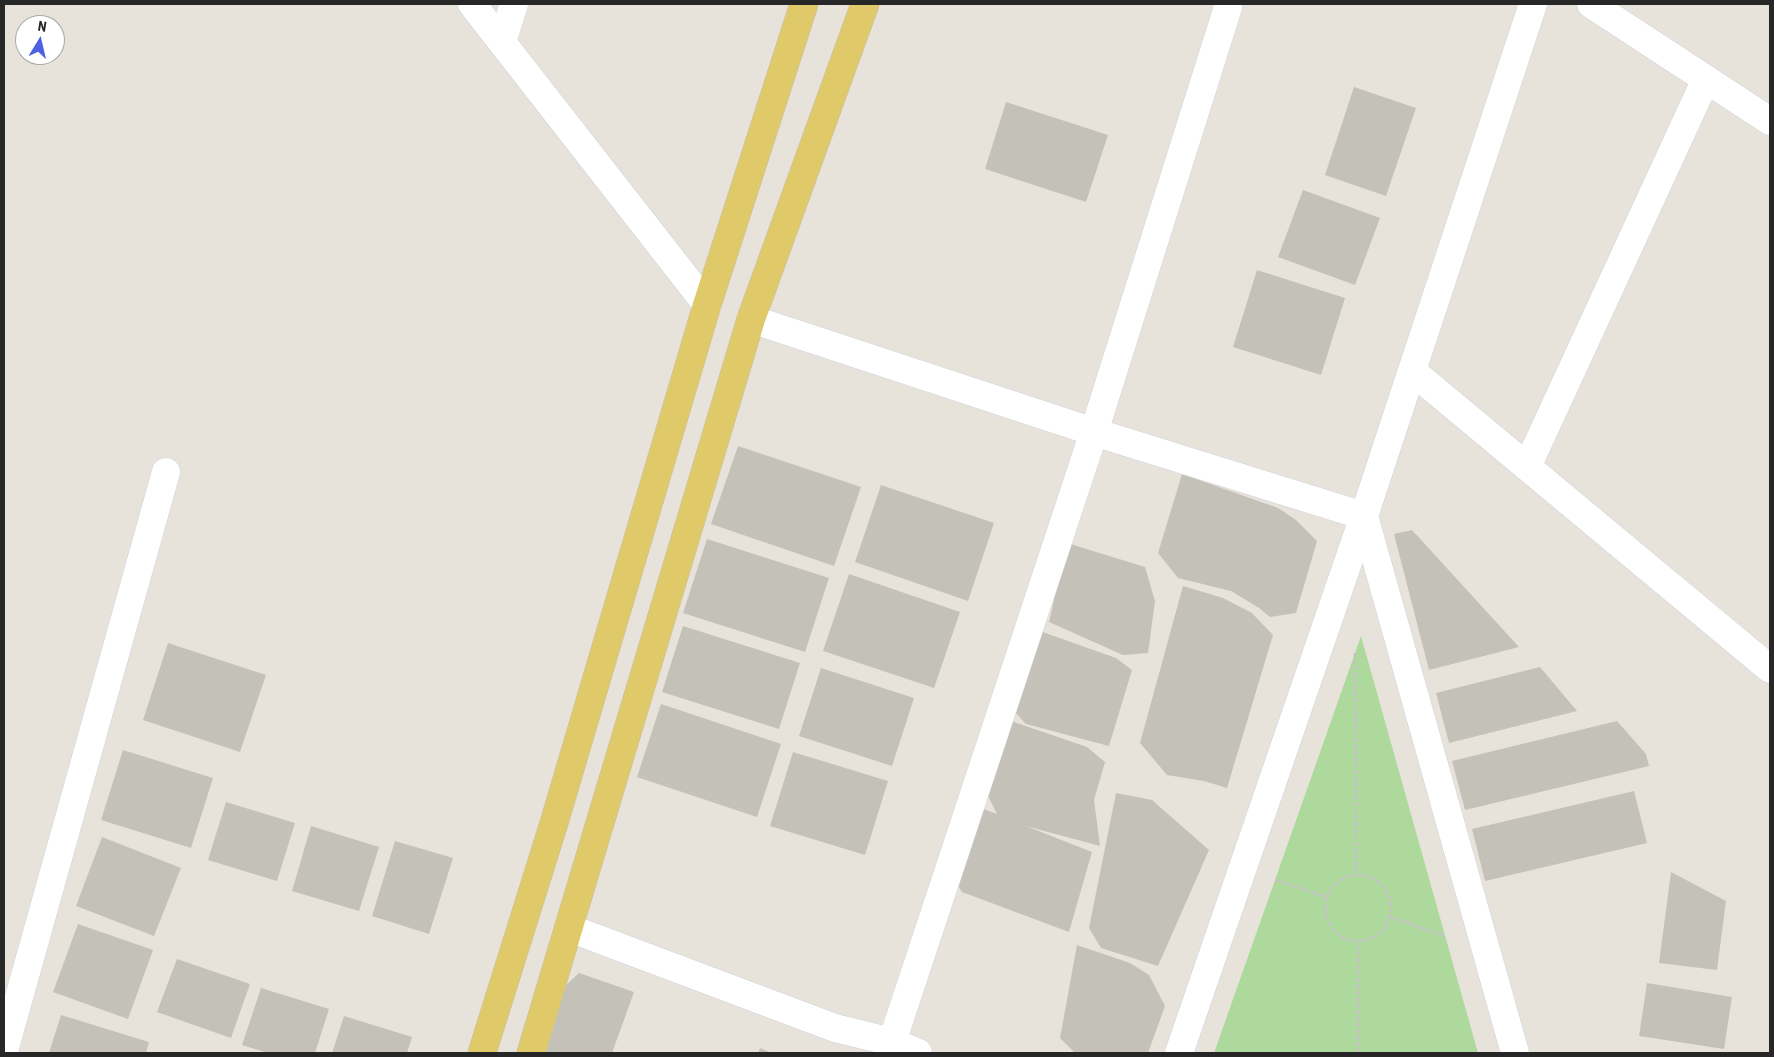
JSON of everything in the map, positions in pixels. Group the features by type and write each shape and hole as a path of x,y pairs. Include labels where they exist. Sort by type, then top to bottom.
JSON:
{"main road":[{"path":"482,1053 557,814 707,305 804,4"},
{"path":"531,1053 751,319 865,4"}],"street":[{"path":"472,4 707,305"},
{"path":"502,42 514,4"},
{"path":"1179,1053 1364,516 1533,4"},
{"path":"1592,4 1770,121"},
{"path":"892,1042 1094,432 1228,7"},
{"path":"1527,466 1706,79"},
{"path":"751,319 1094,432 1364,516"},
{"path":"1412,371 1770,669"},
{"path":"4,1051 166,472"},
{"path":"1364,516 1515,1053"},
{"path":"569,928 835,1028 892,1042 918,1053"}],"path":[{"path":"1355,653 1356,875"},
{"path":"1356,875 1371,878 1384,888 1389,896 1390,917 1385,927 1369,939 1359,941 1347,940 1337,934 1330,926 1325,915 1327,897 1335,884 1345,877 1356,875"},
{"path":"1275,880 1327,897"},
{"path":"1390,917 1445,936"},
{"path":"1358,1053 1359,941"}],"green space":[{"path":"1361,636 1478,1053 1214,1053"}],"building":[{"path":"1354,87 1416,108 1386,196 1325,175"},
{"path":"1006,102 1108,135 1086,202 985,169"},
{"path":"1303,190 1380,218 1355,285 1278,257"},
{"path":"1257,270 1345,298 1321,375 1233,347"},
{"path":"738,446 861,487 834,566 711,524"},
{"path":"1182,474 1278,508 1296,520 1317,541 1296,613 1270,617 1231,591 1178,578 1158,553"},
{"path":"881,485 994,523 968,601 855,562"},
{"path":"1412,530 1519,647 1429,670 1394,534"},
{"path":"707,539 829,578 805,652 683,613"},
{"path":"1067,543 1145,567 1155,601 1148,653 1123,655 1049,622"},
{"path":"849,574 960,612 934,688 823,651"},
{"path":"1183,586 1223,598 1252,613 1273,635 1227,788 1204,781 1167,775 1140,743"},
{"path":"683,626 800,663 779,729 662,692"},
{"path":"1037,630 1116,658 1132,670 1109,746 1026,724 1013,710"},
{"path":"168,643 266,675 240,752 143,720"},
{"path":"1540,667 1577,711 1449,743 1436,693"},
{"path":"821,668 914,698 892,766 799,736"},
{"path":"661,704 781,744 757,817 637,777"},
{"path":"1008,720 1087,747 1105,762 1094,800 1100,846 1026,826 1092,852 1069,932 962,892 955,880 978,807 997,814 985,790"},
{"path":"1617,721 1646,754 1649,766 1465,810 1452,761"},
{"path":"123,750 213,778 191,848 101,820"},
{"path":"793,752 888,781 865,855 770,826"},
{"path":"1634,791 1647,843 1485,881 1472,829"},
{"path":"1116,793 1152,800 1209,850 1158,966 1101,948 1089,928"},
{"path":"226,802 295,823 277,881 208,860"},
{"path":"311,826 379,847 359,911 292,891"},
{"path":"102,837 181,868 154,936 76,906"},
{"path":"395,841 453,858 429,934 372,916"},
{"path":"1671,872 1726,901 1717,970 1659,963"},
{"path":"78,924 153,950 128,1019 53,992"},
{"path":"1077,945 1130,963 1149,975 1165,1006 1148,1053 1075,1053 1060,1038"},
{"path":"177,959 250,984 231,1038 157,1012"},
{"path":"579,973 634,992 612,1053 540,1053 563,988"},
{"path":"1647,983 1732,997 1724,1049 1639,1036"},
{"path":"261,988 329,1009 315,1053 268,1053 242,1045"},
{"path":"61,1015 149,1042 146,1053 49,1053"},
{"path":"344,1016 412,1037 407,1053 332,1053"},
{"path":"760,1048 772,1053 758,1053"}]}
